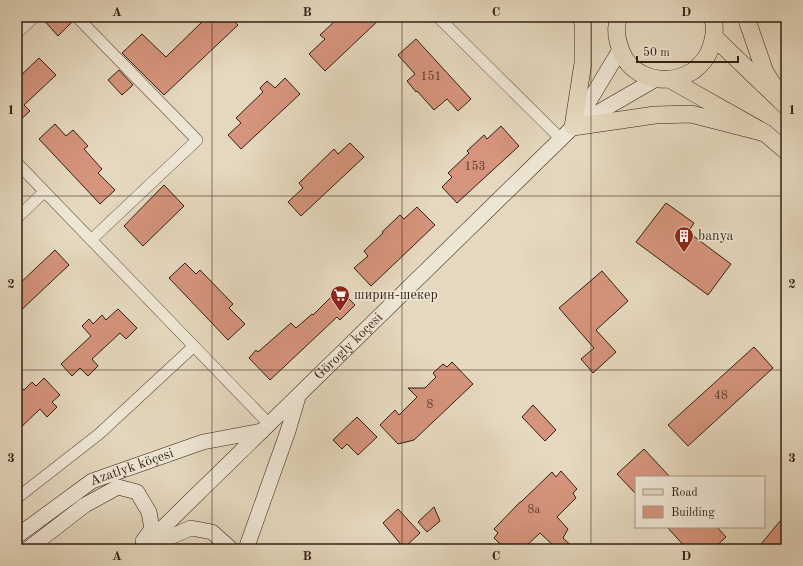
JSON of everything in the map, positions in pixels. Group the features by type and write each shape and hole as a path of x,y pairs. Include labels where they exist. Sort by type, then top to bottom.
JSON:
{"main road":[{"path":"581,17 583,24 583,63 574,127 655,115 691,114 765,133"},
{"path":"747,17 765,72 786,106"},
{"path":"617,18 616,35 620,50 628,63 641,73 663,79 765,133 786,150"},
{"path":"663,79 686,75 700,66 710,52 714,37 714,18"},
{"path":"714,37 786,106"}],"street":[{"path":"17,33 34,17"},
{"path":"77,17 197,140 91,240"},
{"path":"438,17 561,139"},
{"path":"574,127 620,50"},
{"path":"574,127 663,79"},
{"name":"Görogly koçesi","path":"141,549 574,127"},
{"path":"17,163 194,346 265,428"},
{"path":"17,218 44,192"},
{"path":"17,498 99,434 194,346"},
{"path":"246,549 288,431 298,396"},
{"name":"Azatlyk köçesi","path":"17,536 92,481 203,442 265,428"},
{"path":"28,549 85,505 118,487 137,492 149,512 152,529 138,549"},
{"path":"149,549 168,538 191,528 212,532 231,549"}],"building":[{"path":"41,17 70,17 72,22 58,36"},
{"path":"215,17 230,17 238,25 164,95 122,53 142,34 166,57 206,18 210,22"},
{"path":"342,17 382,17 325,71 309,54 325,39 320,35 335,21 336,22"},
{"path":"416,39 471,99 458,111 447,99 434,110 407,81 415,74 398,55"},
{"path":"39,58 56,75 24,105 30,111 17,123 17,79"},
{"path":"119,70 133,85 122,95 108,80"},
{"path":"285,78 300,94 241,149 228,135 241,123 236,118 263,92 260,88 267,81 275,88"},
{"path":"55,124 66,136 73,130 88,146 84,149 102,169 98,173 115,190 100,204 39,139"},
{"path":"501,126 519,146 457,203 442,187 452,177 448,173 469,153 467,151 484,135 487,139"},
{"path":"350,143 364,157 301,216 288,202 303,188 299,183 334,149 338,154"},
{"path":"164,185 184,206 143,246 124,226"},
{"name":"banya","path":"666,203 694,223 688,232 731,264 708,295 636,242"},
{"path":"417,207 435,225 371,286 354,268 368,256 364,251 383,233 382,232 400,215 404,219"},
{"path":"55,250 69,265 17,314 17,286"},
{"path":"185,263 196,274 200,270 233,304 229,308 245,324 228,340 169,278"},
{"path":"602,271 628,301 596,330 616,352 593,373 581,359 594,348 559,308"},
{"path":"337,291 344,299 347,297 355,305 340,320 337,317 270,380 249,358 256,350 258,352 291,323 296,328 312,314 313,315"},
{"path":"118,309 137,328 126,339 120,333 92,359 98,366 88,376 80,368 72,376 61,364 91,336 82,326 89,319 93,324 102,315 106,320"},
{"path":"754,347 773,368 688,446 668,425"},
{"path":"452,362 473,384 414,440 398,444 380,425 395,410 399,415 417,397 408,388 425,388 436,377 433,373 443,364 447,367"},
{"path":"44,378 60,395 52,402 57,407 47,417 40,409 17,431 17,383 24,390 32,382 36,386"},
{"path":"533,405 556,430 545,441 522,417"},
{"path":"357,417 377,437 358,455 347,444 342,449 333,440"},
{"path":"644,449 669,476 635,476 635,493 617,474"},
{"path":"561,471 577,489 573,493 576,498 557,517 568,529 563,538 575,549 557,549 540,533 523,549 505,549 494,538 498,533 494,529 552,472 556,477"},
{"path":"434,507 440,521 427,532 418,522"},
{"path":"398,509 420,533 404,548 383,523"},
{"path":"786,514 786,549 767,549 761,544"},
{"path":"668,528 718,528 726,537 713,549 687,549"}],"place":[{"name":"banya","path":"684,253"},
{"name":"ширин-шекер","path":"340,312"}]}
